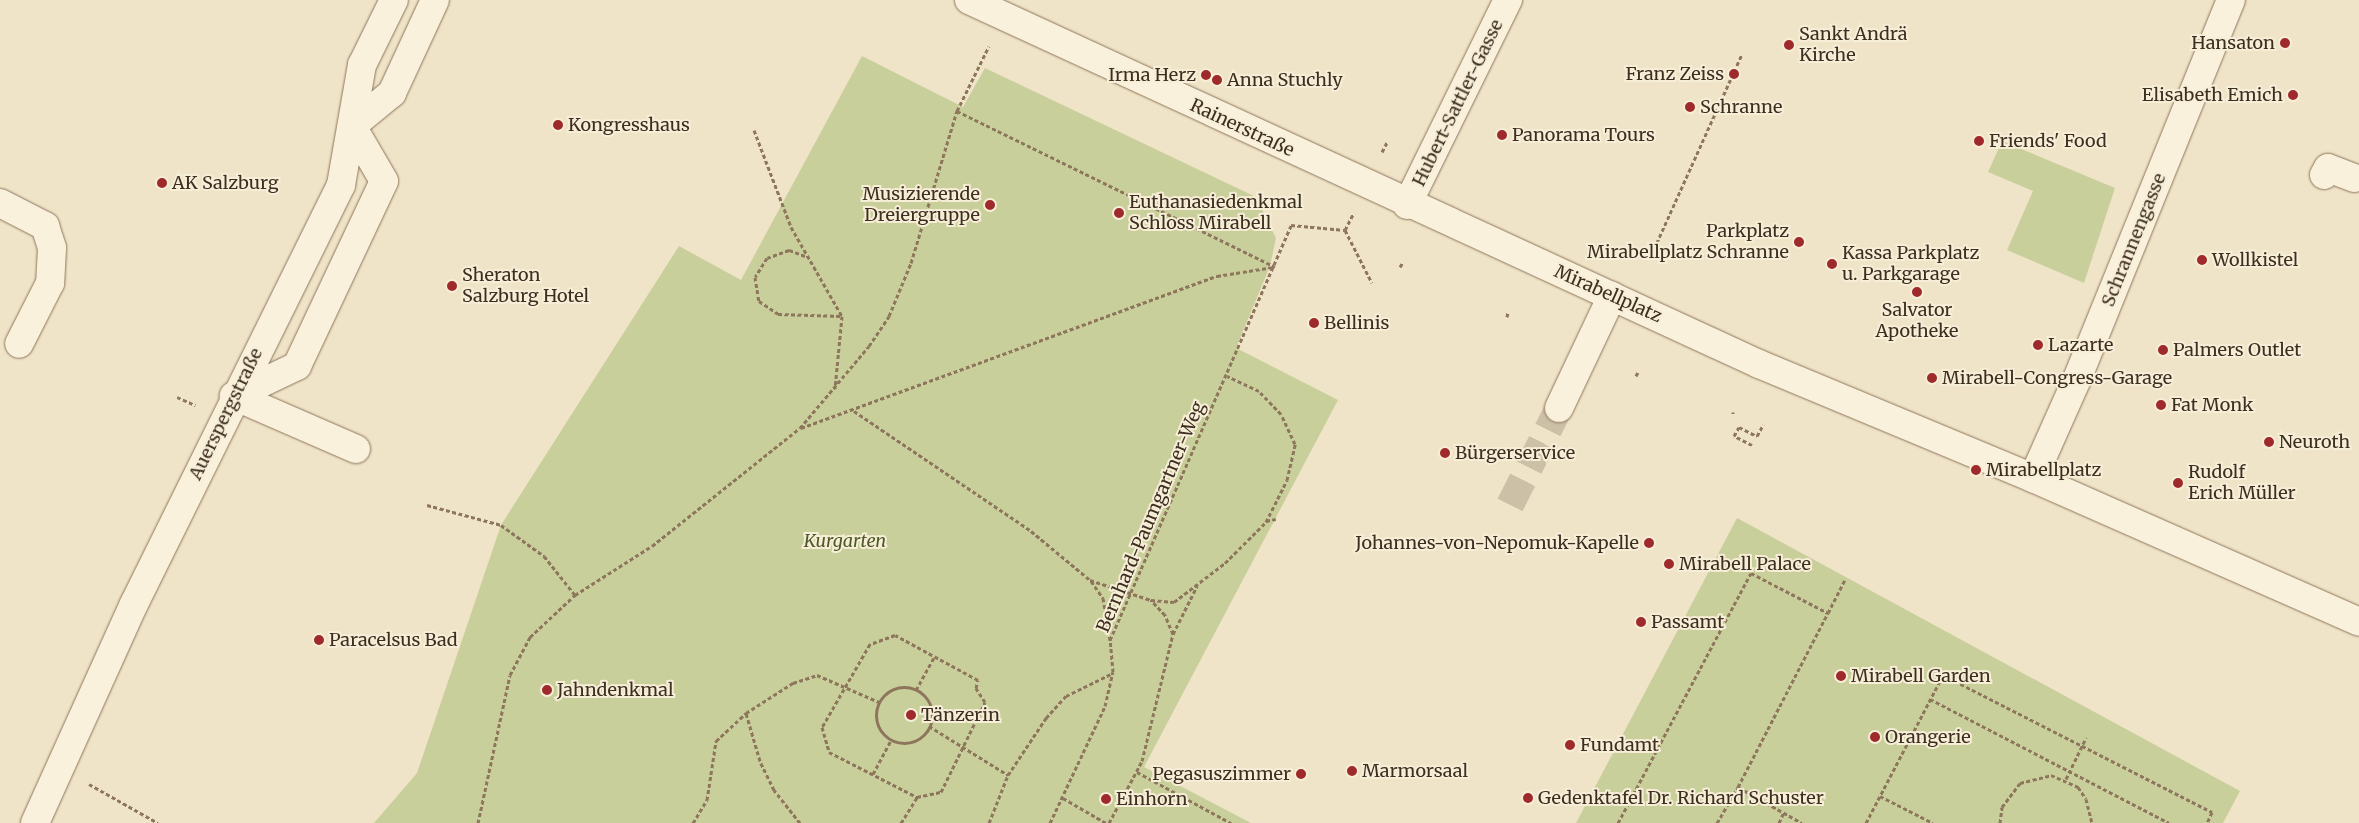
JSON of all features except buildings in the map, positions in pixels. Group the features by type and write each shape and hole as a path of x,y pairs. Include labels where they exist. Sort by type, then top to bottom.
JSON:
{"street":[{"name":"Auerspergstraße","path":"35,823 234,396 341,185 362,65 394,0"},
{"path":"234,396 297,366 384,181 352,126 392,93 434,0"},
{"name":"Rainerstraße","path":"970,0 1407,205"},
{"name":"Hubert-Sattler-Gasse","path":"1407,205 1508,0"},
{"name":"Schrannengasse","path":"2032,478 2078,379 2231,0"},
{"path":"2324,176 2328,168 2354,178"},
{"path":"0,203 44,226 52,248 50,283 19,344"},
{"name":"Mirabellplatz","path":"1407,205 1612,296 1758,364 2357,616"},
{"path":"1559,408 1612,296"},
{"path":"234,396 356,449"}],"path":[{"path":"478,823 485,777 519,653 535,632 575,596 652,546 800,428 834,390 889,316 911,263 957,111 986,53"},
{"path":"1654,249 1742,54"},
{"path":"957,111 1275,267"},
{"path":"754,130 788,218 807,257 842,316 834,390"},
{"name":"Bernhard-Paumgartner-Weg","path":"1050,823 1105,706 1113,672 1110,640 1132,594 1275,267 1291,225 1345,230 1372,283"},
{"path":"807,257 789,250 767,258 755,278 760,301 778,314 842,316"},
{"path":"1400,267 1403,262"},
{"path":"800,428 854,411 1217,276 1275,267"},
{"path":"1507,317 1508,312"},
{"path":"1090,580 1151,600 1174,602 1198,584 1266,522 1287,480 1295,444 1281,414 1260,391 1227,376"},
{"path":"854,411 1031,531 1090,580 1103,598 1110,640"},
{"path":"1752,445 1734,436 1739,427 1757,436 1763,425"},
{"path":"427,505 501,525 544,556 575,596"},
{"path":"1266,522 1276,519"},
{"path":"1618,823 1751,573 1828,613"},
{"path":"1717,823 1738,787 1845,579"},
{"path":"1063,798 1107,823 1137,772 1173,634 1198,584"},
{"path":"1151,600 1166,616 1173,634"},
{"path":"895,635 978,680 976,688 985,702 941,792 917,797 830,752 822,728 845,685 870,644 895,635"},
{"path":"916,690 935,656"},
{"path":"989,823 1008,775 1046,718 1066,696 1113,672"},
{"path":"693,823 708,800 716,741 746,713 804,678 817,675 845,685 879,702"},
{"path":"1866,823 1943,675 2212,812 2206,823"},
{"path":"899,688 916,690 932,710 930,726 917,739 891,740 879,728 879,702 899,688"},
{"path":"1930,699 2170,823"},
{"path":"746,713 760,761 774,790 800,823"},
{"path":"930,726 1008,775"},
{"path":"2066,779 2086,738"},
{"path":"873,774 891,740"},
{"path":"60,767 158,823"},
{"path":"1137,772 1231,823"},
{"path":"2000,823 2002,808 2020,782 2035,776 2066,779 2086,799 2092,823"},
{"path":"1738,787 1802,823"},
{"path":"1880,796 1933,823"},
{"path":"901,823 917,797"},
{"path":"1779,823 1784,812"}],"green space":[{"name":"Kurgarten","path":"862,56 963,107 985,68 1256,197 1276,238 1270,266 1236,348 1338,400 1144,767 1251,823 374,823 417,773 501,525 679,246 741,280"},
{"path":"2002,141 2115,188 2084,283 2007,250 2033,191 1988,172"},
{"name":"Mirabell Garden","path":"1737,518 2240,791 2223,823 1576,823"}],"tunnel":[{"path":"1510,505 1559,408"}],"place":[{"name":"Hansaton","path":"2285,43"},
{"name":"Sankt Andrä Kirche","path":"1789,45"},
{"name":"Franz Zeiss","path":"1734,74"},
{"name":"Irma Herz","path":"1206,75"},
{"name":"Anna Stuchly","path":"1217,80"},
{"name":"Elisabeth Emich","path":"2293,95"},
{"name":"Schranne","path":"1690,107"},
{"name":"Kongresshaus","path":"558,125"},
{"name":"Panorama Tours","path":"1502,135"},
{"name":"Friends' Food","path":"1979,141"},
{"name":"AK Salzburg","path":"162,183"},
{"name":"Musizierende Dreiergruppe","path":"990,205"},
{"name":"Euthanasiedenkmal Schloss Mirabell","path":"1119,213"},
{"name":"Parkplatz Mirabellplatz Schranne","path":"1799,242"},
{"name":"Wollkistel","path":"2202,260"},
{"name":"Kassa Parkplatz u. Parkgarage","path":"1832,264"},
{"name":"Sheraton Salzburg Hotel","path":"452,286"},
{"name":"Salvator Apotheke","path":"1917,292"},
{"name":"Bellinis","path":"1314,323"},
{"name":"Lazarte","path":"2038,345"},
{"name":"Palmers Outlet","path":"2163,350"},
{"name":"Mirabell-Congress-Garage","path":"1932,378"},
{"name":"Fat Monk","path":"2161,405"},
{"name":"Neuroth","path":"2269,442"},
{"name":"Bürgerservice","path":"1445,453"},
{"name":"Mirabellplatz","path":"1976,470"},
{"name":"Rudolf Erich Müller","path":"2178,483"},
{"name":"Johannes-von-Nepomuk-Kapelle","path":"1649,543"},
{"name":"Mirabell Palace","path":"1669,564"},
{"name":"Passamt","path":"1641,622"},
{"name":"Paracelsus Bad","path":"319,640"},
{"name":"Mirabell Garden","path":"1841,676"},
{"name":"Jahndenkmal","path":"547,690"},
{"name":"Tänzerin","path":"911,715"},
{"name":"Orangerie","path":"1875,737"},
{"name":"Fundamt","path":"1570,745"},
{"name":"Marmorsaal","path":"1352,771"},
{"name":"Pegasuszimmer","path":"1301,774"},
{"name":"Gedenktafel Dr. Richard Schuster","path":"1528,798"},
{"name":"Einhorn","path":"1106,799"}]}
